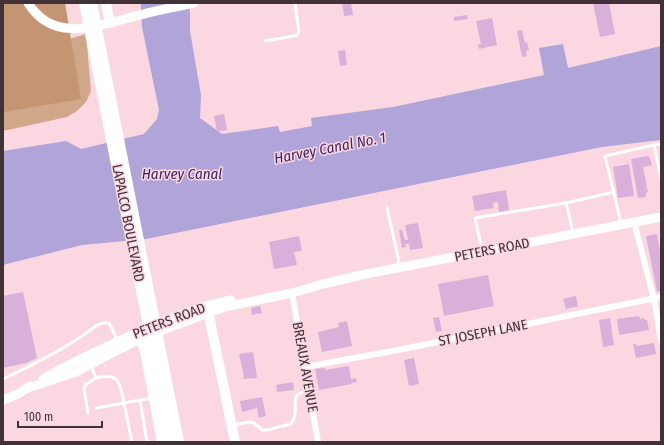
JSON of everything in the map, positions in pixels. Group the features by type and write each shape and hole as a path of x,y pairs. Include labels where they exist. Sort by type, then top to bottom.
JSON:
{"main road":[{"path":"28,3 34,11 46,21 57,26 78,29 110,23 192,3"},
{"name":"LAPALCO BOULEVARD","path":"84,3 171,442"},
{"name":"LAPALCO BOULEVARD","path":"92,3 179,442"},
{"path":"106,3 110,23"},
{"name":"PETERS ROAD","path":"25,389 76,372 176,316 225,308 292,293 323,284 400,268 661,217"},
{"name":"PETERS ROAD","path":"208,310 225,301 294,287 323,284"},
{"path":"208,310 235,442"},
{"path":"140,335 162,442"},
{"name":"PETERS ROAD","path":"3,400 18,394 55,372 118,341 140,335"}],"street":[{"path":"634,222 654,299 661,341"},
{"name":"BREAUX AVENUE","path":"292,293 318,442"},
{"name":"ST JOSEPH LANE","path":"305,367 398,350 661,297"}],"lane":[{"path":"265,41 297,35 299,32 295,3"},
{"path":"622,225 605,156 661,144"},
{"path":"654,145 661,179"},
{"path":"483,252 475,218 566,203 614,192"},
{"path":"566,203 574,234"},
{"path":"387,208 400,268"},
{"path":"3,379 46,358 104,322 109,323 118,341"},
{"path":"90,365 96,378"},
{"path":"88,413 84,388 85,385 96,378 107,376 114,378 119,383 132,442"},
{"path":"231,426 250,422 254,423 262,430 267,430 291,424 296,409 295,400 297,395 301,392 309,390"},
{"path":"96,408 154,398"},
{"path":"140,400 147,442"}],"shaded area":[{"path":"3,3 59,42 86,34 91,91 86,102 77,111 67,117 3,131"},
{"path":"3,3 65,3 81,99 3,112"}],"water":[{"name":"Harvey Canal","path":"139,3 189,3 190,31 201,95 200,118 222,134 278,126 280,132 312,126 311,118 393,107 544,75 539,48 563,44 568,68 661,46 661,140 602,147 146,239 82,245 3,265 3,151 66,141 81,149 144,134 157,119 159,110 142,27 141,5"}],"building":[{"path":"342,3 351,3 353,15 344,16"},
{"path":"593,3 609,3 615,34 600,37"},
{"path":"467,15 468,19 454,21 454,17"},
{"path":"492,18 497,45 479,49 478,45 481,44 476,21"},
{"path":"522,30 525,43 527,42 529,50 526,51 527,56 522,57 517,31"},
{"path":"345,50 347,65 340,66 338,51"},
{"path":"224,114 227,130 217,131 214,116"},
{"path":"649,156 652,165 643,167 647,187 645,187 647,188 648,192 646,193 646,197 638,198 631,159"},
{"path":"629,164 634,196 618,198 613,167"},
{"path":"506,190 509,210 499,212 498,202 493,203 494,208 475,211 472,196"},
{"path":"418,223 423,248 410,250 409,244 405,244 406,247 402,248 399,230 402,230 405,240 408,240 405,225"},
{"path":"657,234 661,257 661,291 657,292 646,236"},
{"path":"299,236 302,251 294,252 297,265 274,269 269,242"},
{"path":"488,275 494,306 444,316 438,284"},
{"path":"23,292 37,358 26,363 3,368 3,296"},
{"path":"576,296 578,306 566,309 563,299"},
{"path":"260,306 262,313 252,315 251,308"},
{"path":"639,316 640,319 644,318 647,320 649,330 619,335 617,319"},
{"path":"439,317 442,331 436,332 433,318"},
{"path":"610,318 614,345 603,347 599,320"},
{"path":"347,321 352,346 322,352 318,332 339,327 338,323"},
{"path":"654,343 656,354 636,358 633,344 636,344 636,346"},
{"path":"253,352 257,377 254,379 243,379 244,377 239,354"},
{"path":"414,358 419,384 409,386 404,360"},
{"path":"349,366 351,379 356,378 357,382 319,390 315,369 325,368 325,370"},
{"path":"293,382 294,390 277,392 276,385"},
{"path":"262,397 266,416 259,418 257,408 242,412 240,401"}],"water label":[{"name":"Harvey Canal No. 1","path":"330,148"}]}
